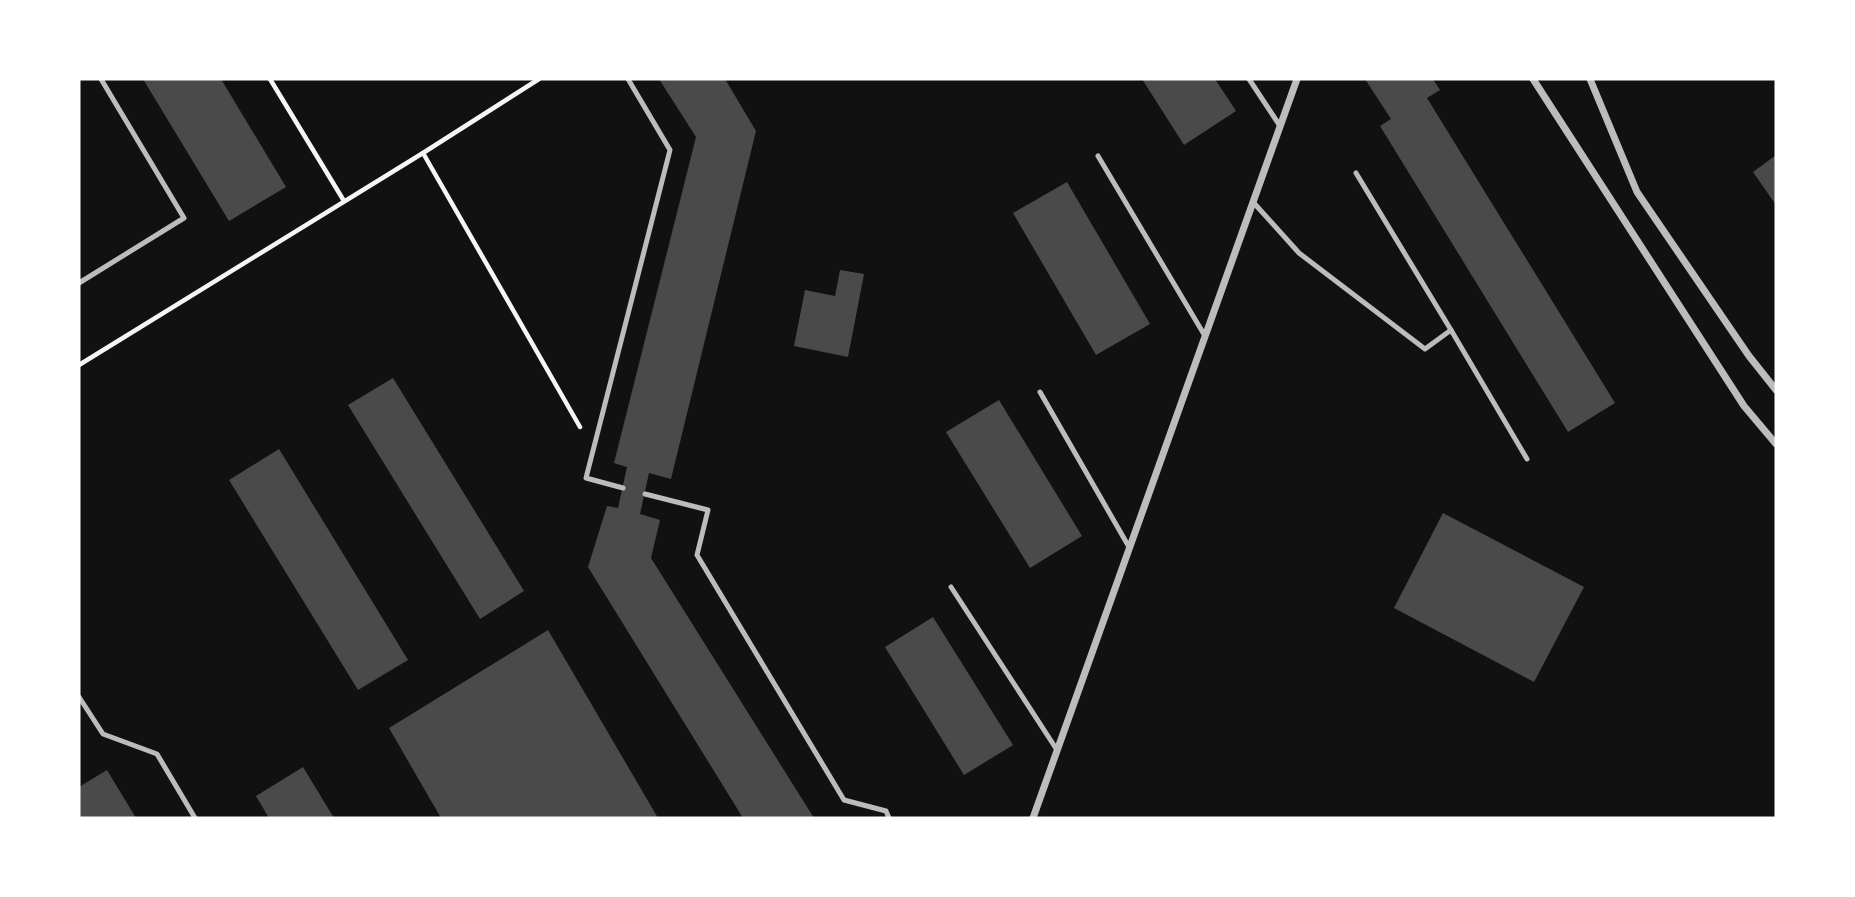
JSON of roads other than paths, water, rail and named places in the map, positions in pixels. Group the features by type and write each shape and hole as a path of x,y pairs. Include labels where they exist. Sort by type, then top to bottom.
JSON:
{"street":[{"path":"1033,818 1297,79"},
{"path":"1533,79 1744,406 1776,444"},
{"path":"1590,79 1637,192 1749,356 1776,390"}],"lane":[{"path":"79,283 184,218 101,79"},
{"path":"623,488 586,478 670,150 628,79"},
{"path":"1249,79 1280,126"},
{"path":"1098,156 1205,336"},
{"path":"1356,173 1527,459"},
{"path":"1253,202 1299,253 1424,349 1451,330"},
{"path":"1040,392 1129,548"},
{"path":"645,494 708,510 697,555 844,800 886,811 889,818"},
{"path":"951,587 1057,750"},
{"path":"79,697 103,734 157,754 195,818"}]}
